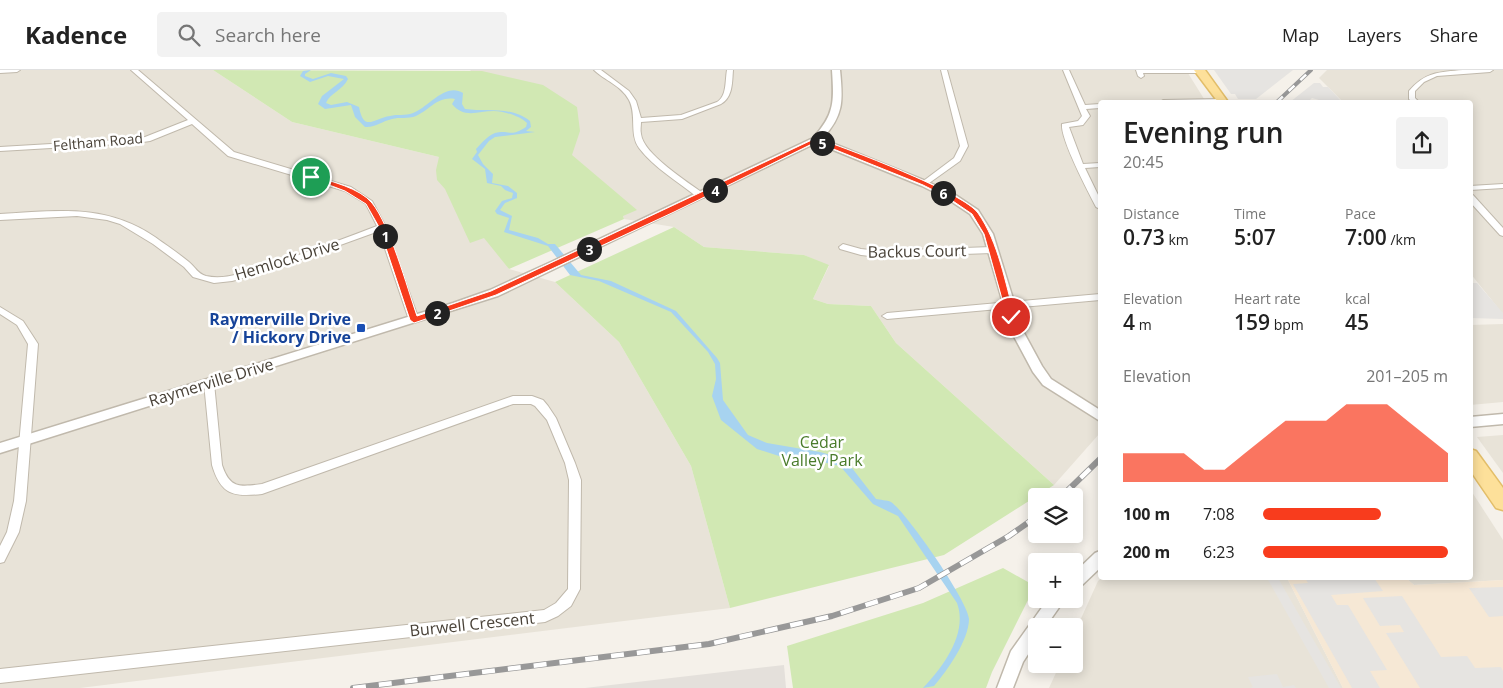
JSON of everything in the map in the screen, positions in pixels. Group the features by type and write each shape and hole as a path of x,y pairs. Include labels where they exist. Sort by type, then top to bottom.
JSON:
{"main road":[{"path":"1199,70 1221,100"},
{"path":"1473,460 1503,502"}],"street":[{"path":"0,71 17,70"},
{"path":"134,70 225,149 239,157 311,177 358,195 369,203 382,227 414,320"},
{"path":"599,70 627,92 633,101 638,120 637,135 642,146 653,158 701,196"},
{"path":"638,120 682,117 719,103 724,100 727,94 730,70"},
{"name":"Raymerville Drive","path":"0,448 414,320 494,293 816,140 830,126 838,109 836,70"},
{"path":"925,184 957,159 964,146 944,70"},
{"path":"1066,70 1086,116 1084,121 1065,126 1080,166 1098,203"},
{"path":"1141,76 1139,71 1199,70"},
{"path":"1413,100 1412,91 1430,76 1441,73 1490,70"},
{"path":"1082,107 1098,106"},
{"name":"Feltham Road","path":"0,149 136,141 193,121"},
{"path":"816,140 925,184 950,196 974,212 988,234 1008,306 1022,344 1047,382 1098,415"},
{"path":"1080,166 1098,166"},
{"path":"1473,188 1503,186"},
{"path":"1473,200 1503,233"},
{"name":"Hemlock Drive","path":"0,218 49,213 100,216 124,222 181,260 199,277 211,280 242,275 281,264 382,227"},
{"name":"Backus Court","path":"843,247 879,254 992,250"},
{"path":"888,316 1098,297"},
{"path":"0,310 20,323 33,344 24,440 24,473 18,515 13,532 0,558"},
{"name":"Burwell Crescent","path":"0,676 545,616 562,608 572,596 576,574 573,564 575,480 554,424 538,403 532,400 513,400 262,490 241,491 226,486 220,477 217,465 209,383"},
{"path":"1473,422 1503,419"},
{"path":"1083,574 1098,560"},
{"path":"1005,688 1017,657 1028,640"}],"shaded area":[{"path":"0,70 213,70 292,122 439,157 509,269 555,282 619,342 691,466 730,608 80,688 0,688"},
{"path":"470,70 1186,70 1205,100 1098,100 1098,435 1054,485 896,343 871,306 828,304 813,299 829,266 804,255 704,247 674,227 624,219 616,195"},
{"path":"1214,70 1293,70 1256,99 1238,99 1235,94 1231,94"},
{"path":"1327,70 1503,70 1503,314 1473,277 1473,100 1341,100 1319,78"},
{"path":"1314,83 1320,83 1323,87 1328,87 1340,100 1312,98 1310,100 1293,100"},
{"path":"1473,283 1477,283 1503,313 1503,319 1473,318"},
{"path":"1503,324 1503,402 1473,405 1473,325"},
{"path":"1503,435 1503,473 1477,437"},
{"path":"1473,494 1503,540 1503,580 1414,585 1408,580 1473,580"},
{"path":"1099,580 1288,580 1343,688 1049,688 1056,673 1083,673 1083,618 1081,618"},
{"path":"1268,580 1279,580 1341,688 1329,688"},
{"path":"1288,580 1408,580 1414,585 1503,580 1503,688 1343,688"},
{"path":"1306,580 1375,580 1383,591 1331,595 1337,605 1348,605 1387,670 1370,671 1380,688 1352,688 1293,584 1308,583"},
{"path":"1503,587 1503,616 1489,617 1469,588"},
{"path":"1402,596 1441,657 1467,656 1475,668 1501,667 1503,671 1503,688 1420,688 1386,633 1404,632 1400,625 1380,626 1363,598"},
{"path":"784,665 786,688 585,688"},
{"path":"1277,674 1283,687 1294,685 1296,688 1250,688 1253,687 1248,677"}],"green space":[{"path":"213,70 482,71 543,85 577,107 580,131 572,155 637,210 623,216 624,219 509,269 484,238 470,243 445,189 437,180 436,170 439,157 292,122"},
{"name":"Cedar Valley Park","path":"674,227 704,247 804,255 829,265 813,299 828,304 871,306 896,343 1054,485 1049,488 1028,488 1028,502 944,555 730,608 691,466 619,342 555,282"},
{"path":"1003,568 1028,582 1028,600 986,688 793,688 787,646 923,603"}],"water":[{"path":"311,70 305,76 313,79 331,73 346,76 348,79 346,83 326,103 331,105 347,102 359,107 361,115 367,122 393,115 413,113 443,93 456,90 463,93 462,104 465,109 507,111 523,116 530,121 531,127 526,131 535,132 495,137 489,141 478,155 483,164 493,174 492,183 508,186 517,193 517,198 505,203 500,210 512,216 509,230 538,238 548,244 555,244 581,275 611,281 676,311 720,363 723,400 748,435 767,443 820,452 845,459 876,499 891,502 899,509 936,558 959,595 969,619 961,645 951,664 934,686 923,688 939,670 952,648 957,637 960,614 957,603 898,516 873,504 840,466 814,460 782,457 757,449 721,420 712,396 716,379 715,364 708,352 671,312 599,281 570,275 548,246 504,232 509,218 497,214 495,211 502,201 512,198 513,193 501,186 487,183 485,169 472,159 477,152 476,149 489,136 500,132 513,133 521,130 526,127 527,123 524,120 516,116 494,111 466,113 457,109 452,104 455,99 449,99 438,101 416,116 392,119 365,127 355,117 351,105 325,109 318,104 322,96 344,79 328,76 310,82 300,76 303,71"}],"railway":[{"path":"1279,100 1311,70"},
{"path":"1070,488 1098,461"},
{"path":"353,688 709,644 832,616 919,588 1009,536 1028,523"}],"place":[{"name":"Raymerville Drive / Hickory Drive","path":"361,328"}],"route":[{"path":"311,177 348,190 369,203 382,227 414,320 494,293 672,211 816,140 925,184 950,196 974,212 988,234 1011,317"}]}
